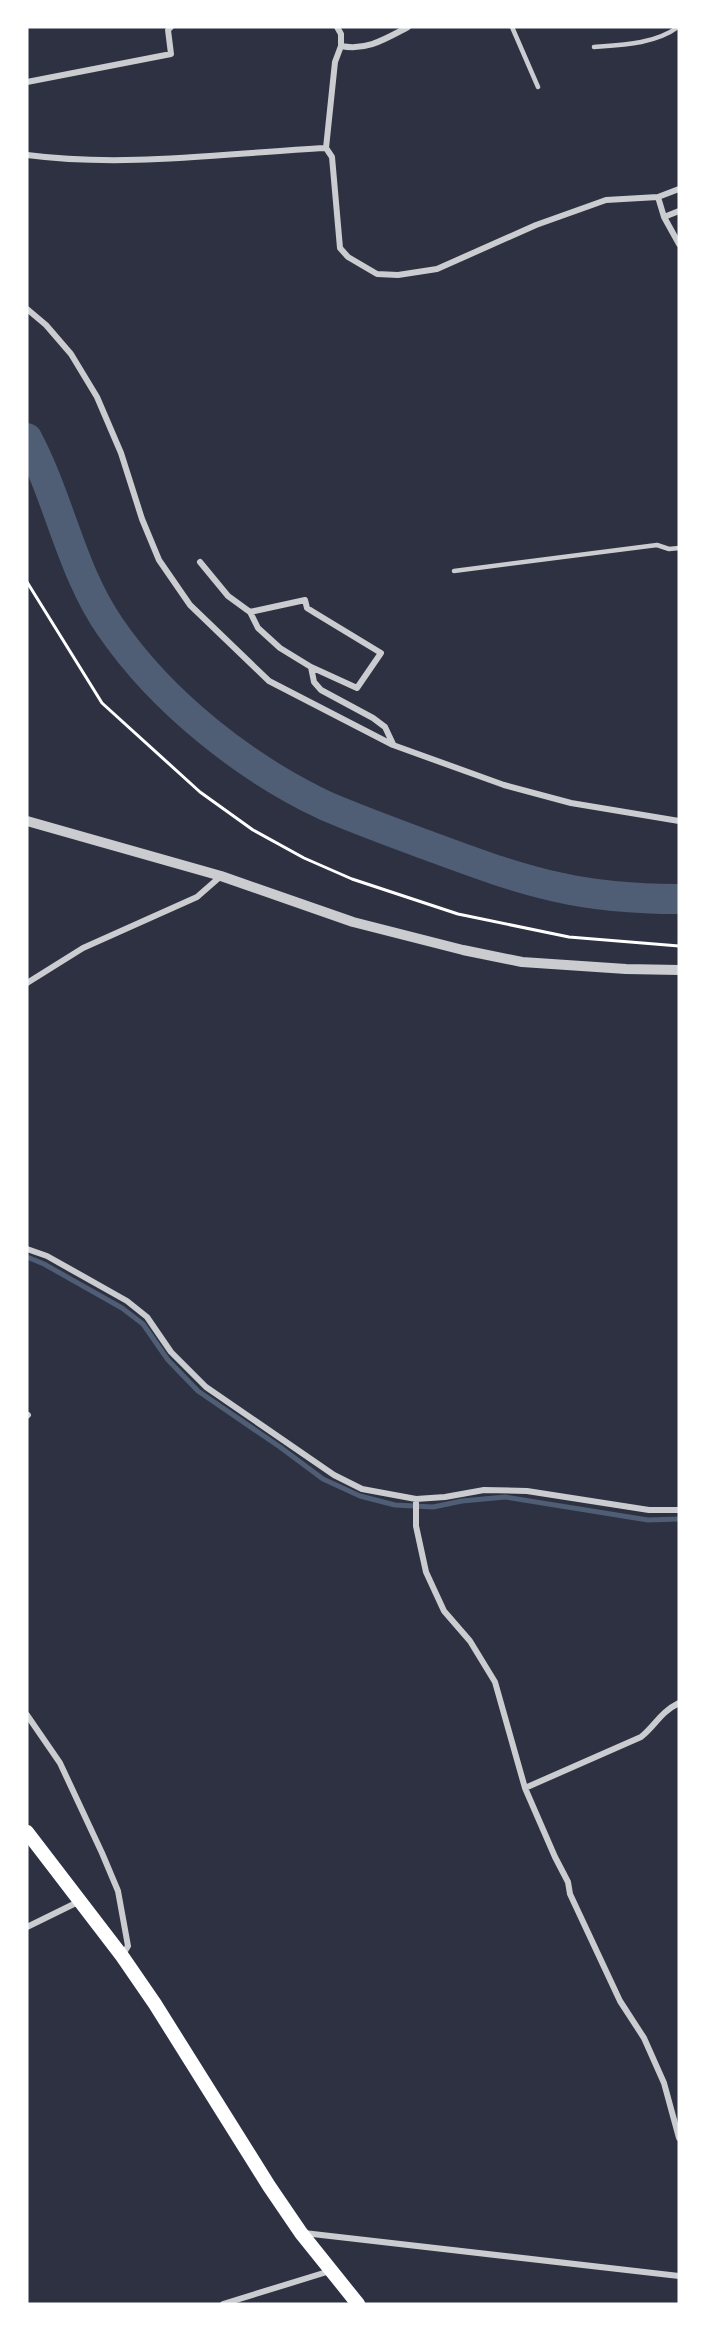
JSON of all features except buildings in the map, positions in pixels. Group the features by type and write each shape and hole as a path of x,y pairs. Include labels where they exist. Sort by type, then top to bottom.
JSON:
{"main road":[{"path":"27,1832 122,1956 155,2004 269,2186 301,2233 357,2304"}],"street":[{"path":"27,82 171,54 168,30 171,27"},
{"path":"337,27 341,34 341,46 335,62 326,148 332,157 340,248 348,257 377,274 398,275 437,269 536,225 606,200 658,197 679,189"},
{"path":"341,46 353,48 372,46 408,27"},
{"path":"27,155 113,160 326,148"},
{"path":"658,197 664,217 679,244"},
{"path":"664,217 679,211"},
{"path":"27,309 46,325 70,354 97,397 121,453 142,519 159,560 190,605 269,681 393,745 504,785 560,800 679,821"},
{"path":"200,562 228,596 250,612 258,628 280,648 311,667 357,688 381,653 315,613 308,608 305,600 250,612"},
{"path":"311,667 314,682 321,690 373,718 386,728 393,745"},
{"path":"27,821 221,876 353,922 463,950 522,962 679,970"},
{"path":"27,983 83,948 197,897 221,876"},
{"path":"27,1249 48,1256 127,1301 147,1317 171,1352 206,1387 334,1475 362,1489 416,1499 445,1497 484,1490 527,1491 649,1510 679,1510"},
{"path":"416,1499 416,1526 426,1572 444,1611 470,1641 495,1682 525,1788 568,1882 570,1894 620,2001 644,2038 664,2083 679,2138"},
{"path":"525,1788 640,1737 653,1727 658,1716 679,1703"},
{"path":"27,1715 60,1763 118,1891 128,1946 122,1956"},
{"path":"27,1927 81,1901"},
{"path":"301,2233 679,2276"},
{"path":"223,2304 330,2271"}],"lane":[{"path":"512,27 538,87"},
{"path":"594,47 628,45 657,38 678,27"},
{"path":"454,571 657,545 669,549 679,548"}],"path":[{"path":"27,582 102,703 200,792 253,830 304,858 352,879 458,914 569,937 679,946"}],"waterway":[{"path":"27,438 86,583 111,628 155,682 180,707 207,731 265,773 326,806 494,869 541,883 587,893 633,898 679,899"},
{"path":"27,1257 44,1264 122,1308 143,1324 168,1360 198,1391 323,1479 360,1496 395,1505 433,1507 462,1501 505,1497 648,1520 679,1519"}]}
